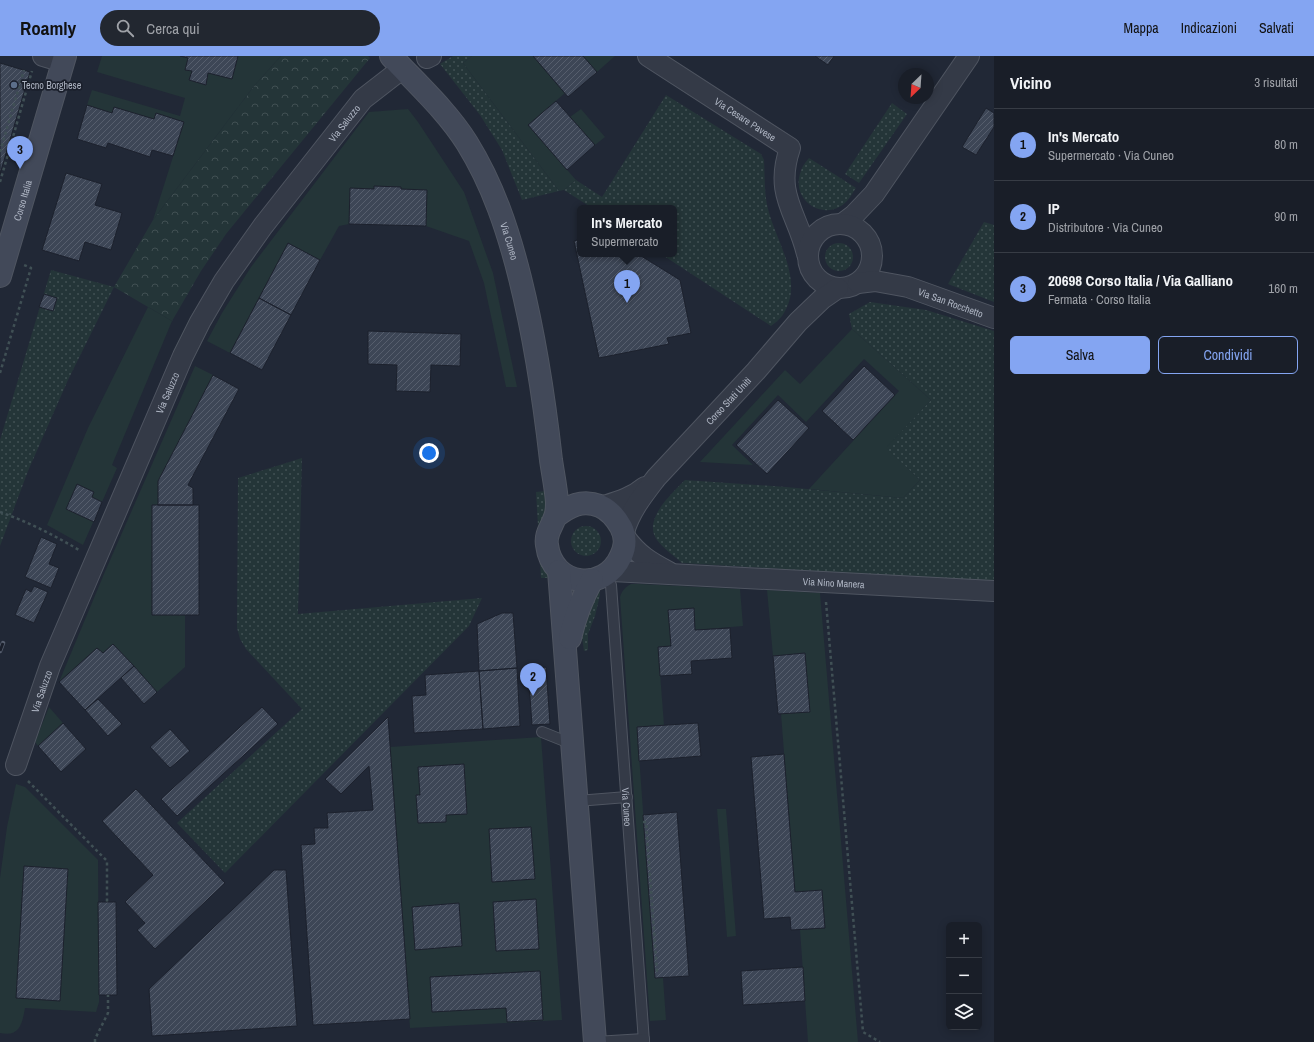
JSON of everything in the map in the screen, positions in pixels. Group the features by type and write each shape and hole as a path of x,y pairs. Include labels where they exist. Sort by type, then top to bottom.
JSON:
{"main road":[{"name":"Corso Italia","path":"2,268 51,61"},
{"name":"Via Cuneo","path":"397,62 440,108 466,142 482,169 495,195 512,247 528,310 543,393 557,502 555,517 548,530 546,545 550,559 559,571 595,1042"},
{"name":"Via Cuneo","path":"551,460 560,480 569,492 591,505 611,513 619,522 625,534 625,545 618,563 602,576 583,597 576,615 566,659"},
{"path":"555,517 566,508 591,505"},
{"path":"559,571 569,577 581,580 602,576"}],"street":[{"name":"Via Cesare Pavese","path":"648,56 790,148 786,158 784,185 786,196 807,254"},
{"path":"842,224 854,215 874,194 969,56"},
{"name":"Via Saluzzo","path":"15,766 46,677 183,356 200,322 224,281 263,226 363,99 397,62"},
{"path":"862,234 865,218 874,194"},
{"name":"Via Cesare Pavese","path":"791,210 806,224 813,228 822,230"},
{"path":"807,254 810,244 815,236 822,230 831,225 842,224 853,227 862,234 869,243 871,254 870,265 866,275 858,283"},
{"name":"Corso Stati Uniti","path":"798,322 810,290 813,274 807,254"},
{"name":"Via San Rocchetto","path":"871,254 879,265 908,287"},
{"path":"813,274 819,281 828,286 838,288"},
{"name":"Via San Rocchetto","path":"858,283 875,281 908,287 994,318"},
{"name":"Corso Stati Uniti","path":"625,534 627,521 632,511 656,478 756,371 798,322 822,299 838,288 848,287 858,283"},
{"name":"Corso Stati Uniti","path":"591,505 628,498 639,492 656,478"},
{"name":"Via Nino Manera","path":"625,534 634,549 651,562 672,574"},
{"name":"Via Nino Manera","path":"602,576 672,574 994,591"}],"lane":[{"name":"Via Cuneo","path":"602,576 612,585 644,1040"},
{"path":"542,732 572,744"},
{"path":"577,801 627,797"},
{"path":"595,1042 644,1040"}],"path":[{"path":"0,182 51,61"},
{"path":"0,152 24,70"},
{"path":"0,373 31,268 2,268"},
{"path":"0,512 30,523 56,536 95,560"},
{"path":"825,583 863,1032 880,1042"},
{"path":"15,766 107,861 107,902"},
{"path":"646,822 657,971"},
{"path":"95,1042 95,1039 108,1013 108,995"}],"green space":[{"path":"102,56 180,56 188,58 186,70 192,71 189,80 206,85 208,73 232,79 238,56 281,56 254,86 153,220 184,122 156,113 154,119 114,107 112,113 87,105 92,90 180,116 185,98 97,72"},
{"path":"281,56 368,56 370,58 226,234 201,271 172,321 114,287 153,220 254,86"},
{"path":"453,56 472,56 463,63 559,191 522,200 502,150 480,115 440,64"},
{"path":"472,56 533,56 565,93 528,125 576,180 564,190 559,191 463,63"},
{"path":"583,56 615,56 597,72"},
{"path":"666,95 761,154 764,160 765,191 768,209 787,262 790,276 791,290 789,303 782,316 771,326 666,257 677,257 677,205 587,205 564,190 576,180 602,197"},
{"path":"892,103 907,114 859,183 845,174"},
{"path":"408,109 464,192 493,273 517,387 506,387 484,283 469,241 426,226 426,190 374,186 374,189 350,188 349,224 339,226 320,260 288,243 230,353 207,341 222,313 251,267 369,112"},
{"path":"581,109 605,137 595,145 570,117"},
{"path":"809,158 856,188 847,201 838,208 829,210 820,209 811,206 804,199 800,191 799,182 802,167"},
{"path":"984,222 994,225 994,302 948,284"},
{"path":"839,243 849,247 853,257 849,267 839,271 829,267 825,257 829,247"},
{"path":"51,270 114,287 68,380 28,471 0,546 0,440"},
{"path":"870,302 926,310 994,331 994,582 682,563 665,549 657,540 653,532 653,524 660,507 685,480 786,487 903,498 920,480 885,448 931,400 852,329 849,314"},
{"path":"148,307 172,321 112,465 117,468 83,545 47,525 88,428"},
{"path":"852,329 931,400 886,448 920,480 903,498 809,489 899,391 864,359 806,422 778,395 732,445 753,465 700,462 785,370 800,384"},
{"path":"195,366 213,375 158,505 152,505 152,615 185,615 185,667 157,692 113,644 103,653 97,648 59,682 104,574"},
{"path":"302,458 298,614 482,598 469,626 225,873 177,823 302,709 246,649 240,639 237,628 238,478"},
{"path":"546,491 552,578 541,578 536,492"},
{"path":"586,526 597,530 601,541 597,552 586,556 575,552 571,541 575,530"},
{"path":"598,581 600,595 595,616 588,634 588,650 584,651 582,637 584,621"},
{"path":"631,584 740,589 743,626 695,630 694,608 668,610 671,646 658,647 664,725 637,727 655,978 663,978 666,1020 650,1021 620,597 624,589"},
{"path":"767,590 820,593 858,1042 808,1042 800,930 825,928 822,891 795,892 781,714 810,712 805,653 773,656"},
{"path":"49,707 63,723 38,746 35,742"},
{"path":"541,737 562,1020 410,1028 390,747"},
{"path":"16,784 25,787 98,860 99,1002 96,1012 25,1008 23,1019 19,1028 12,1033 7,1034 0,1033 0,878 7,827"},
{"path":"717,809 726,809 736,936 727,937"}],"building":[{"path":"180,56 238,56 232,79 208,73 206,85 189,80 192,71 185,70 188,58"},
{"path":"533,56 583,56 597,72 568,97"},
{"path":"815,56 834,56 828,65"},
{"path":"0,63 30,72 0,174"},
{"path":"556,101 595,145 567,170 528,125"},
{"path":"87,105 112,113 114,107 154,119 156,113 184,122 173,156 152,150 150,157 108,143 106,148 77,139"},
{"path":"986,108 994,113 994,127 976,155 962,147"},
{"path":"66,173 102,184 95,205 122,213 111,250 85,242 79,261 42,250"},
{"path":"374,186 427,190 426,226 349,224 350,188 374,189"},
{"path":"577,240 577,255 574,241"},
{"path":"288,243 320,260 291,315 259,298"},
{"path":"577,257 643,257 680,280 691,333 667,338 669,344 599,358"},
{"path":"44,294 57,298 53,311 39,307"},
{"path":"259,298 291,315 262,370 230,353"},
{"path":"368,331 461,334 460,366 431,365 430,392 396,391 397,365 368,364"},
{"path":"864,366 895,395 853,440 822,411"},
{"path":"213,375 239,389 188,485 193,488 193,505 158,505 158,481"},
{"path":"778,400 809,428 767,474 736,445"},
{"path":"77,484 94,492 92,497 102,502 94,522 66,509"},
{"path":"152,505 199,505 199,615 152,615"},
{"path":"41,537 57,544 49,564 59,568 51,588 25,577"},
{"path":"34,586 48,592 34,623 15,615 26,589 31,592"},
{"path":"694,608 695,630 730,628 732,658 691,661 692,674 660,676 658,647 671,646 668,610"},
{"path":"502,613 513,613 517,668 479,671 477,624"},
{"path":"113,644 134,666 85,710 59,682 97,648 103,653"},
{"path":"805,653 810,712 778,714 773,656"},
{"path":"134,666 157,692 144,704 121,678"},
{"path":"546,667 550,724 532,725 528,669"},
{"path":"517,668 520,726 483,729 479,671"},
{"path":"479,671 483,729 414,733 412,696 426,695 425,675"},
{"path":"98,699 122,724 108,736 85,710"},
{"path":"262,707 278,724 177,816 161,799"},
{"path":"388,717 410,1019 313,1025 301,845 315,844 314,828 328,828 327,813 373,810 369,766 341,794 325,779"},
{"path":"63,723 86,749 61,772 38,746"},
{"path":"698,723 701,756 639,761 637,727"},
{"path":"170,729 190,751 170,768 150,747"},
{"path":"784,754 795,892 822,890 825,928 791,930 790,917 764,919 751,757"},
{"path":"464,764 467,814 446,815 446,822 418,823 416,795 420,795 418,767"},
{"path":"136,789 225,883 155,949 137,930 145,923 125,902 153,875 102,821"},
{"path":"677,812 689,976 655,978 643,815"},
{"path":"531,827 535,879 492,882 489,829"},
{"path":"24,866 68,869 60,1001 16,998"},
{"path":"274,870 286,870 297,1026 152,1036 149,989"},
{"path":"536,899 539,949 496,951 493,902"},
{"path":"98,902 116,902 117,995 99,995"},
{"path":"459,903 462,946 415,950 412,907"},
{"path":"803,967 805,1001 743,1005 741,971"},
{"path":"540,971 543,1020 507,1022 506,1008 432,1012 430,977"}],"railway":[{"path":"0,651 3,643"}],"place":[{"name":"Tecno Borghese","path":"14,85"},
{"name":"20698 Corso Italia / Via Galliano","path":"20,169"},
{"name":"In's Mercato","path":"627,303"},
{"name":"IP","path":"533,696"}]}
